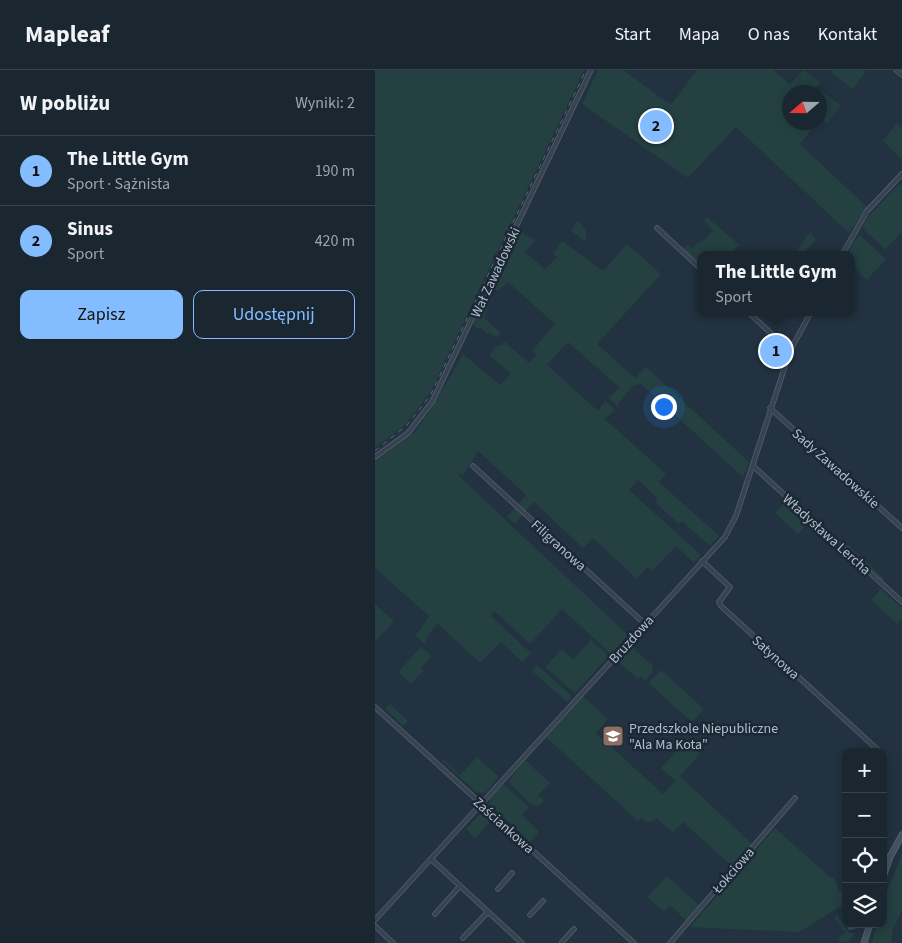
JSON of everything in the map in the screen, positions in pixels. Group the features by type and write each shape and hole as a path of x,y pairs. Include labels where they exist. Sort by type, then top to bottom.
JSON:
{"street":[{"name":"Wał Zawadowski","path":"375,457 408,433 432,402 591,70"},
{"path":"896,70 902,75"},
{"path":"844,251 867,211 902,174"},
{"path":"657,228 697,265"},
{"path":"752,316 790,351"},
{"name":"Bruzdowa","path":"375,920 729,532 753,466 770,408 790,351 809,316"},
{"name":"Sady Zawadowskie","path":"770,408 902,528"},
{"name":"Filigranowa","path":"473,466 645,624"},
{"name":"Władysława Lercha","path":"753,466 902,602"},
{"name":"Satynowa","path":"702,561 730,587 719,602 721,606 876,748"},
{"name":"Zaściankowa","path":"375,707 634,943"},
{"name":"Łokciowa","path":"670,943 795,798"},
{"path":"887,866 902,835"},
{"path":"431,859 522,943"},
{"path":"498,889 513,873"},
{"path":"435,914 460,886"},
{"path":"530,915 543,901"},
{"path":"463,938 488,912"},
{"path":"375,926 393,943"},
{"path":"864,943 869,928"},
{"path":"562,942 574,929"},
{"path":"511,943 516,938"}],"green space":[{"path":"375,70 584,70 430,393 404,426 375,448"},
{"path":"598,70 623,70 671,105 697,70 773,70 790,84 803,70 820,82 818,85 782,85 782,130 811,130 800,144 867,207 849,233 736,127 688,178 582,104"},
{"path":"834,70 862,70 865,72 853,89 831,73"},
{"path":"827,95 841,105 827,124"},
{"path":"897,123 902,128 902,160 883,141"},
{"path":"900,183 902,185 902,232 885,249 862,228 867,218"},
{"path":"707,217 739,245 734,251 697,251 697,263 683,250 688,245 692,249 699,242 701,243 713,230 704,221"},
{"path":"578,221 586,231 586,242 571,231"},
{"path":"519,231 535,240 525,252 545,269 557,257 553,254 562,241 603,271 627,244 661,274 597,344 635,378 646,367 749,462 743,477 641,384 634,385 618,404 618,407 608,397 619,387 568,342 547,365 598,411 605,401 615,410 605,419 666,474 659,482 719,536 710,546 682,521 679,524 655,502 658,499 638,480 629,490 701,555 694,563 676,546 652,571 647,567 637,579 593,538 583,548 534,502 525,511 518,505 526,495 478,451 463,476 457,472 460,477 628,635 611,654 562,609 530,644 494,611 491,616 531,653 522,662 501,642 480,663 437,623 426,640 426,645 414,634 418,633 429,616 375,568 375,461 415,432 433,406 463,354 500,385 511,374 489,355 498,345 500,346 505,342 529,363 536,355 532,351 555,324 509,283 497,291 491,287"},
{"path":"810,232 816,240 805,251 796,251"},
{"path":"859,235 886,259 867,280 855,268 855,251 849,251"},
{"path":"490,294 491,300 484,318 501,333 496,338 490,332 487,334 481,328 477,329 473,324 486,296"},
{"path":"787,500 809,521 798,534 775,513"},
{"path":"515,507 523,514 515,524 507,517"},
{"path":"845,542 885,579 882,580 843,544"},
{"path":"881,589 902,608 902,619 897,624 871,600"},
{"path":"375,604 394,621 375,642"},
{"path":"591,640 609,656 575,693 545,667 562,649 573,659"},
{"path":"421,647 432,656 421,668 424,670 411,684 398,672"},
{"path":"627,647 633,648 653,666 652,674 645,680 641,676 638,679 616,660"},
{"path":"537,665 572,696 567,702 532,671"},
{"path":"661,670 704,709 692,722 648,683"},
{"path":"583,696 608,719 596,733 663,794 675,781 661,768 686,741 700,754 680,776 752,844 733,867 683,822 673,832 656,818 651,822 646,822 642,818 638,821 546,737"},
{"path":"390,704 408,721 403,726 385,709"},
{"path":"477,757 499,777 485,793 476,792 442,761 443,759 460,775"},
{"path":"525,760 550,783 538,795 544,800 539,806 532,805 508,782"},
{"path":"503,784 529,807 522,815 539,832 530,842 490,804 489,799"},
{"path":"484,814 491,821 475,838 466,829 479,815"},
{"path":"775,828 831,878 834,877 839,891 842,890 842,905 799,932 690,927"},
{"path":"902,853 902,910 893,929 891,943 872,943 876,928 887,928 887,892"},
{"path":"667,876 700,906 687,921 670,905 664,912 647,897"},
{"path":"837,915 842,922 842,928 846,928 849,933 855,933 848,942 842,942 838,938 845,933 834,917"}],"railway":[{"path":"375,451 407,425 430,396 586,70"}],"place":[{"name":"Sinus","path":"656,126"},
{"name":"The Little Gym","path":"776,351"},
{"name":"Przedszkole Niepubliczne \"Ala Ma Kota\"","path":"613,736"}]}
